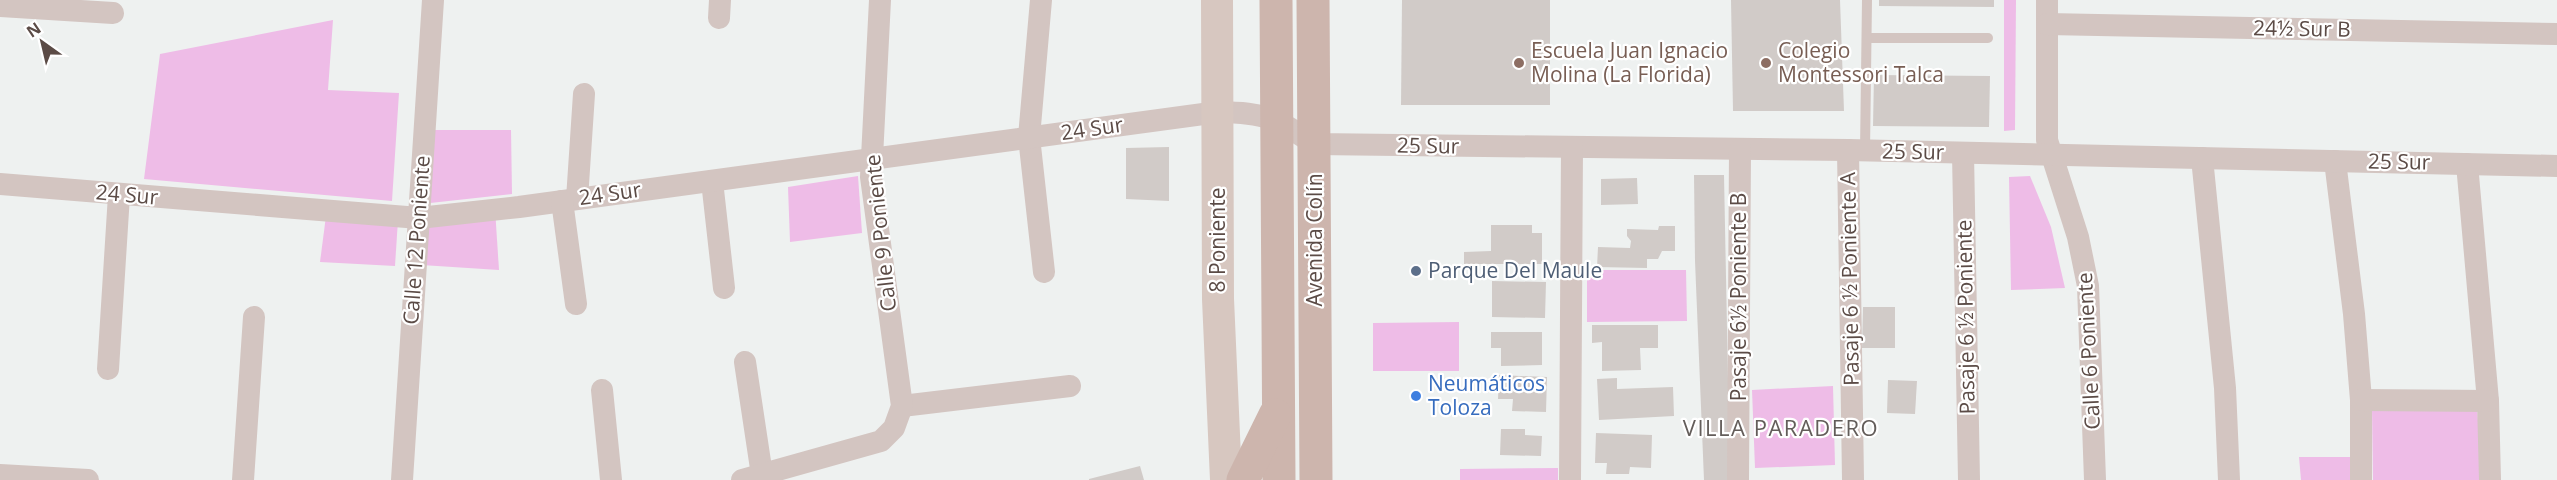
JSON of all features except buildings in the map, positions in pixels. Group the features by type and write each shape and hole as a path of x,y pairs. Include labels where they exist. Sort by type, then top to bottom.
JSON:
{"main road":[{"name":"Avenida Colín","path":"1276,0 1279,480"},
{"name":"Avenida Colín","path":"1313,0 1316,480"},
{"path":"1243,480 1272,424 1278,405"}],"street":[{"name":"Calle 12 Poniente","path":"402,480 433,0"},
{"name":"Calle 9 Poniente","path":"752,477 881,441 894,428 902,406 876,222 871,159 880,0"},
{"path":"1041,0 1029,137 1044,272"},
{"name":"8 Poniente","path":"1217,0 1218,299 1226,480"},
{"name":"Calle 6 Poniente","path":"2047,0 2047,140 2078,237 2088,286 2095,480"},
{"path":"0,6 113,13"},
{"name":"24½ Sur B","path":"2047,24 2557,34"},
{"path":"576,304 569,200 584,94"},
{"name":"24 Sur","path":"0,184 419,218 569,200 1218,112 1257,113 1278,120"},
{"path":"1278,120 1314,144"},
{"name":"25 Sur","path":"1314,144 1857,151 2557,166"},
{"path":"1570,480 1572,147"},
{"name":"Pasaje 6½ Poniente B","path":"1738,480 1740,149"},
{"name":"Pasaje 6 ½ Poniente A","path":"1853,480 1857,151"},
{"name":"Pasaje 6 ½ Poniente","path":"1963,153 1969,480"},
{"path":"2202,158 2225,388 2229,480"},
{"path":"2335,161 2354,314 2361,400 2361,480"},
{"path":"2468,164 2488,401 2490,480"},
{"path":"712,181 724,288"},
{"path":"108,369 119,195"},
{"path":"243,480 254,317"},
{"path":"745,362 752,477"},
{"path":"902,406 1070,386"},
{"path":"602,390 611,480"},
{"path":"2361,400 2488,401"},
{"path":"0,475 76,480"}],"lane":[{"path":"1857,151 1867,38 1867,0"},
{"path":"1867,38 1988,38"}],"shaded area":[{"path":"2004,0 2016,0 2015,130 2004,131"},
{"path":"333,20 328,90 399,93 392,201 144,179 160,54"},
{"path":"417,130 511,130 512,194 412,205"},
{"path":"858,176 862,233 790,242 788,187"},
{"path":"2030,176 2051,227 2065,288 2011,290 2009,177"},
{"path":"495,209 499,270 406,264 409,218"},
{"path":"326,216 398,220 395,266 320,262"},
{"path":"1587,270 1686,270 1687,321 1587,322"},
{"path":"1459,322 1459,371 1373,371 1373,323"},
{"path":"1833,386 1835,465 1755,468 1752,390"},
{"path":"2372,410 2477,410 2484,480 2373,480"},
{"path":"2299,457 2352,457 2350,480 2301,480"},
{"path":"1558,468 1558,480 1460,480 1460,469"}],"place":[{"name":"Escuela Juan Ignacio Molina (La Florida)","path":"1519,63"},
{"name":"Colegio Montessori Talca","path":"1766,63"},
{"name":"Parque Del Maule","path":"1416,271"},
{"name":"Neumáticos Toloza","path":"1416,396"}],"district":[{"name":"VILLA PARADERO","path":"1781,428"}]}
